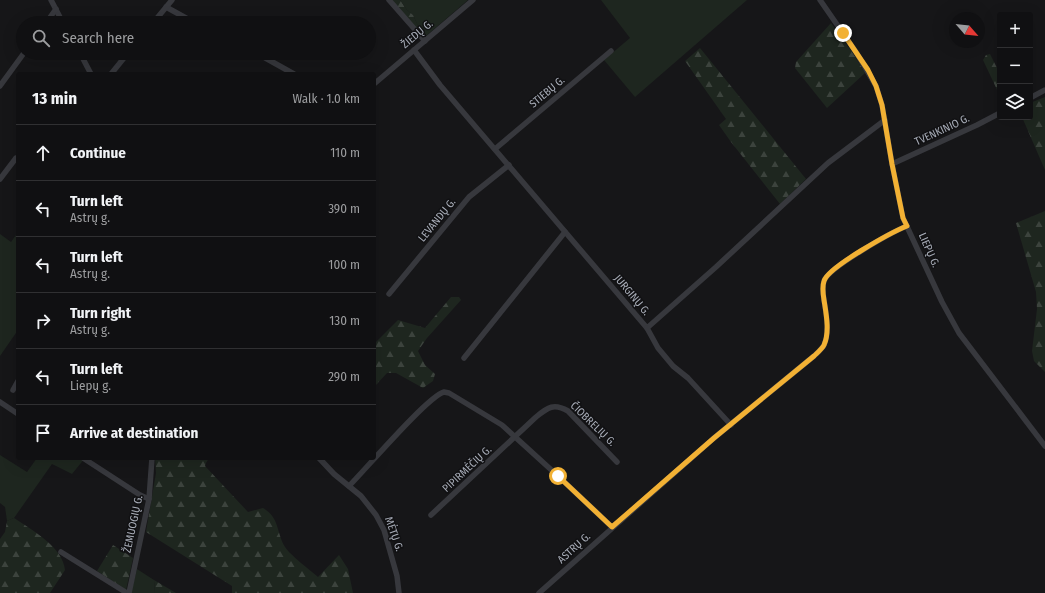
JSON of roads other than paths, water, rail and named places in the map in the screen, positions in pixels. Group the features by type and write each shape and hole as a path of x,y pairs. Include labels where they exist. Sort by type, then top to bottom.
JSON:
{"street":[{"path":"51,0 60,16"},
{"path":"159,16 172,0"},
{"path":"389,0 425,41"},
{"name":"ŽIEDŲ G.","path":"376,82 473,0"},
{"name":"LIEPŲ G.","path":"820,0 868,70 878,92 885,120 903,218 959,334 1045,446"},
{"path":"166,7 182,16"},
{"path":"51,16 56,9"},
{"name":"JURGINŲ G.","path":"414,50 440,85 647,328 716,267 823,168 885,120"},
{"name":"STIEBŲ G.","path":"495,149 611,51"},
{"path":"0,86 19,60"},
{"path":"84,60 90,72"},
{"path":"113,72 122,60"},
{"path":"268,60 290,72"},
{"path":"1033,96 1045,90"},
{"name":"TVENKINIO G.","path":"892,164 997,115"},
{"path":"0,179 16,158"},
{"name":"LEVANDŲ G.","path":"389,294 469,197 509,165"},
{"name":"ASTRŲ G.","path":"539,593 612,527 814,356 824,346 827,336 822,290 823,282 826,276 837,267 894,231 907,226"},
{"path":"464,358 565,232"},
{"path":"647,328 658,348 673,366 688,378 731,425"},
{"path":"13,390 16,385"},
{"path":"376,457 414,417 440,393 449,393 502,425 612,527"},
{"path":"0,402 16,413"},
{"name":"ČIOBRELIŲ G.","path":"515,437 546,409 551,407 560,407 568,411 617,462"},
{"name":"PIPIRMĖČIŲ G.","path":"431,515 515,437"},
{"path":"86,460 140,495 149,499"},
{"name":"ŽEMUOGIŲ G.","path":"128,592 149,499 152,460"},
{"name":"MĖTŲ G.","path":"321,460 334,474 367,502 376,515 384,530 397,576 399,593"},
{"path":"349,486 373,460"},
{"path":"61,552 128,592 136,593"}]}
